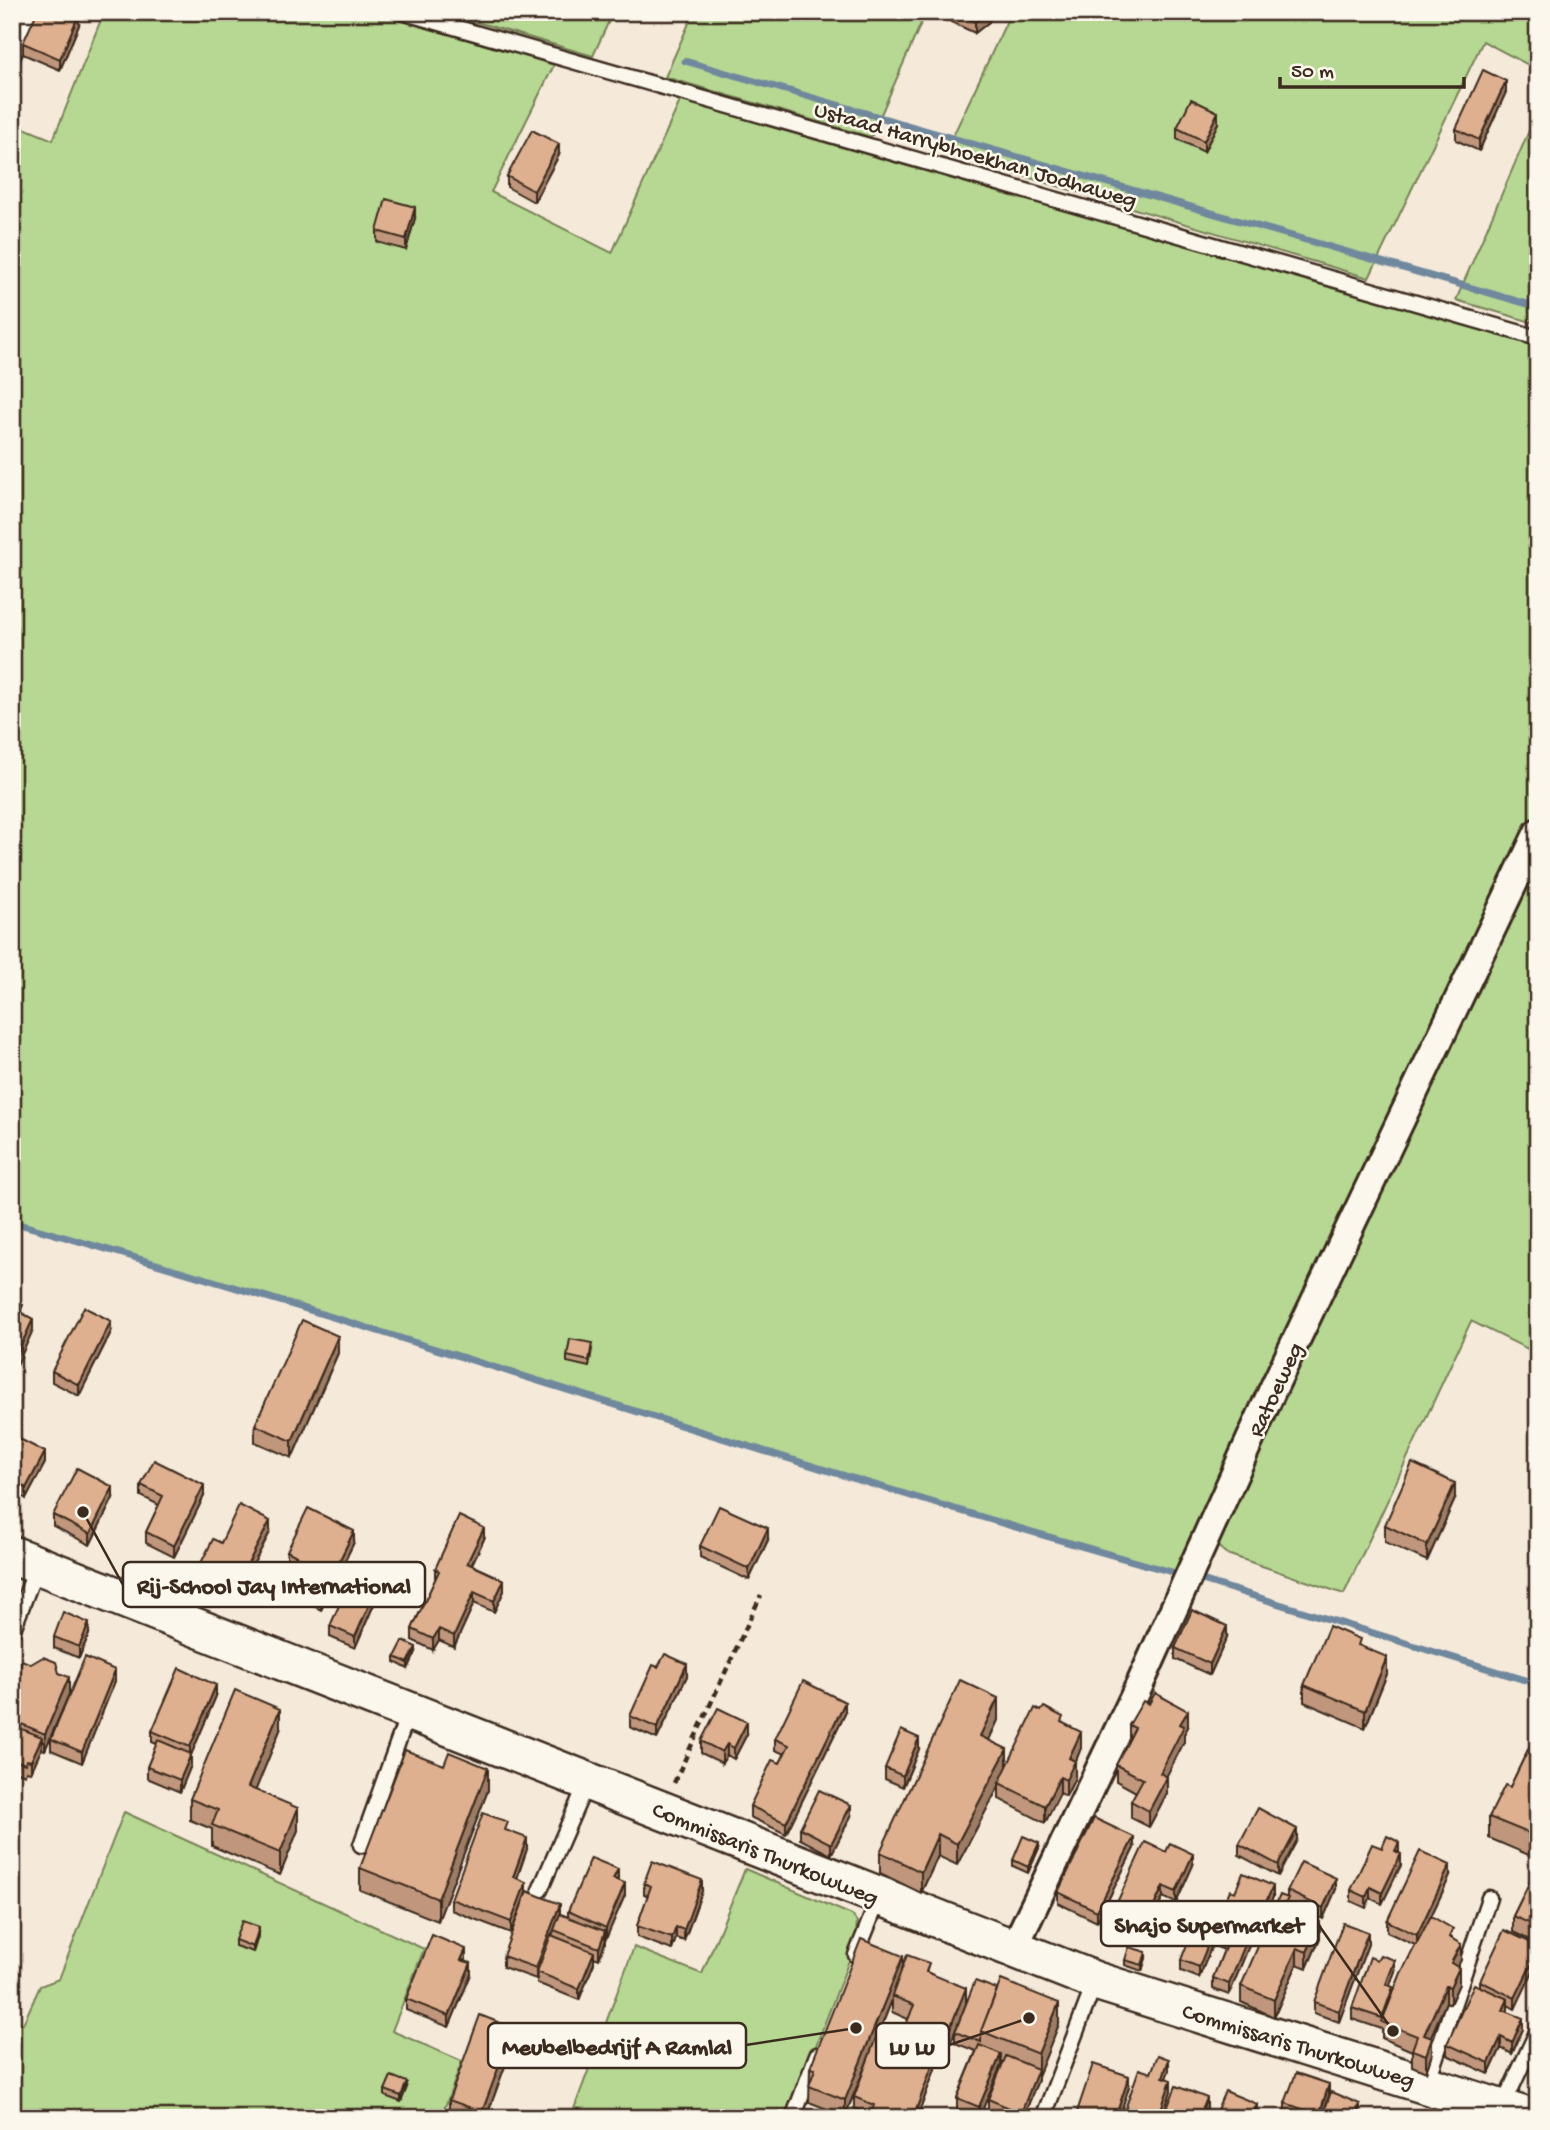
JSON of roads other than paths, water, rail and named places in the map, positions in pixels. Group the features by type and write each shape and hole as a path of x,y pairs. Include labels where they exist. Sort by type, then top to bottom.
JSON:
{"main road":[{"name":"Commissaris Thurkowweg","path":"25,1560 409,1709 879,1898 1096,1980 1516,2113"}],"street":[{"name":"Ratoeweg","path":"1014,1948 1152,1660 1272,1391 1538,832"}],"lane":[{"path":"12,58 32,12"},
{"name":"Ustaad Harrybhoekhan Jodhaweg","path":"402,12 1538,338"},
{"path":"12,1632 25,1560"},
{"path":"361,1845 409,1709"},
{"path":"540,1890 587,1780"},
{"path":"848,1975 879,1898"},
{"path":"1427,2083 1489,1898"},
{"path":"1042,2118 1096,1980"},
{"path":"1516,2113 1538,2030"},
{"path":"793,2118 823,2040"}],"waterway":[{"path":"685,61 1538,307"},
{"path":"12,1222 304,1308 887,1489 1179,1574"},
{"path":"1202,1580 1538,1684"}],"place":[{"name":"Rij-School Jay International","path":"83,1512"},
{"name":"Lu Lu","path":"1029,2018"},
{"name":"Meubelbedrijf A Ramlal","path":"856,2028"},
{"name":"Shajo Supermarket","path":"1393,2031"}]}
